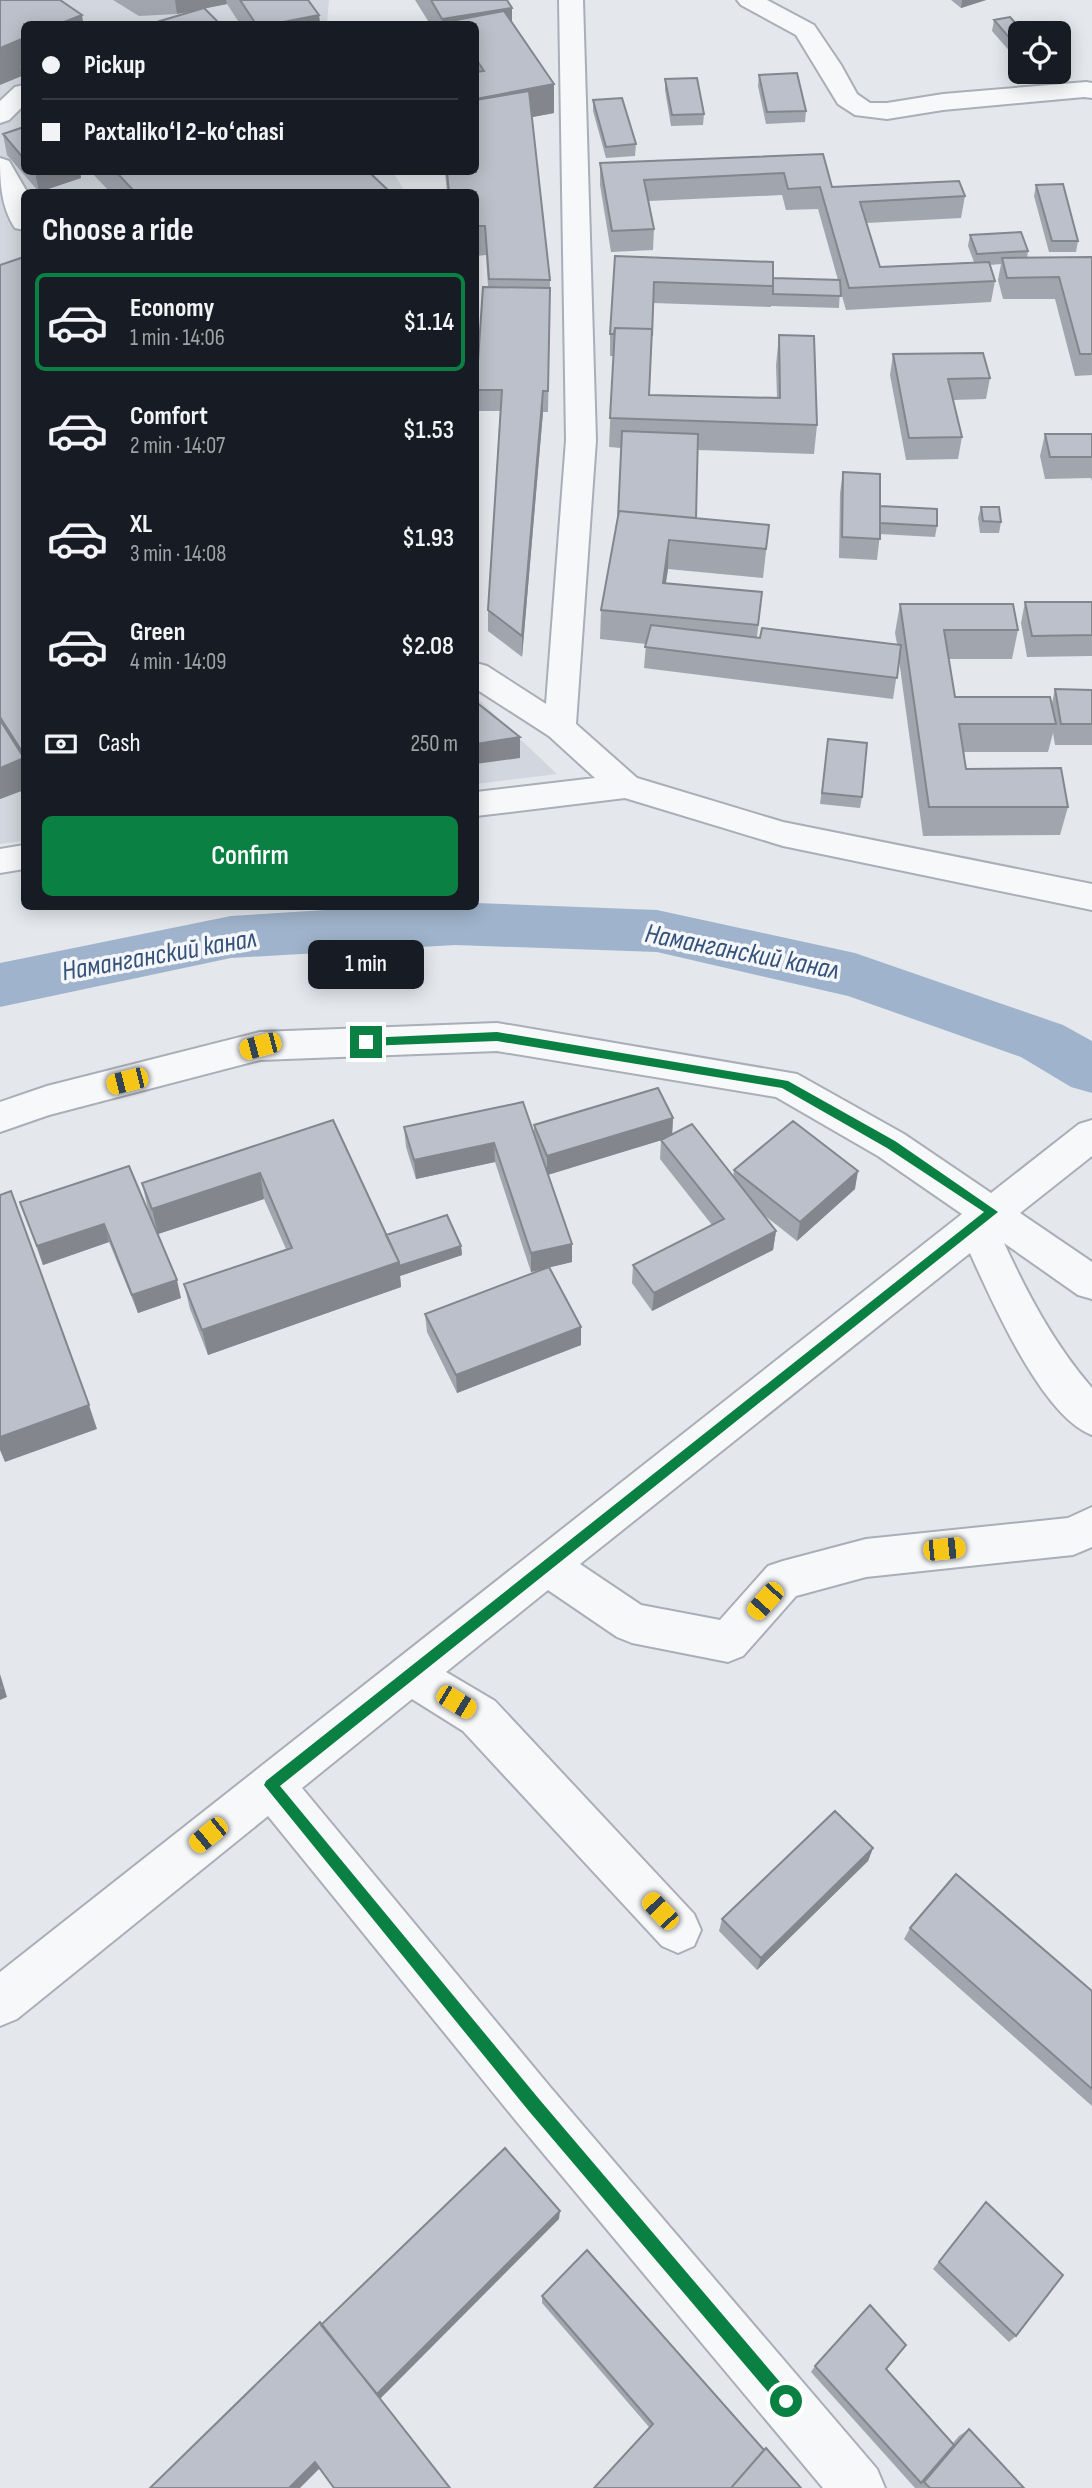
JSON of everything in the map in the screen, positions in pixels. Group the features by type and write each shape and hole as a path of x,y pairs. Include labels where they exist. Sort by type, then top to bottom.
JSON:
{"street":[{"path":"560,728 581,440 571,0"},
{"path":"749,0 805,30 829,65 846,99 864,110 887,111 943,102 1086,89 1092,91"},
{"path":"0,115 21,95"},
{"path":"0,166 13,189 21,213"},
{"path":"0,239 21,235"},
{"path":"479,676 560,728 625,786"},
{"path":"479,804 625,786 783,834 1092,897"},
{"path":"0,862 21,858"},
{"path":"0,1117 47,1101 260,1046 497,1037 784,1084 891,1144 984,1219 1092,1283"},
{"path":"0,2001 1092,1135"},
{"path":"984,1219 1018,1315 1056,1374 1092,1417"},
{"path":"547,1565 632,1623 728,1642 783,1580 866,1558 1073,1536 1092,1526"},
{"path":"410,1674 479,1716 678,1930"},
{"path":"271,1785 534,2105 858,2488"}],"shaded area":[{"path":"0,0 329,0 327,21 21,21 21,175 395,175 403,189 21,189 21,841 0,844"},
{"path":"479,700 557,774 479,784"}],"building":[{"path":"0,0 60,0 82,15 67,21 21,21 21,39 0,48"},
{"path":"240,0 308,0 319,15 288,21 254,21"},
{"path":"431,0 507,0 512,8 442,19"},
{"path":"204,8 217,21 160,21"},
{"path":"504,11 554,84 479,98 479,72 484,71 479,64 479,21 451,21"},
{"path":"1010,17 1014,21 1008,21 1008,36 994,20"},
{"path":"797,73 806,111 767,112 759,75"},
{"path":"697,78 704,114 672,115 665,79"},
{"path":"529,91 550,280 489,279 485,226 479,226 479,189 449,189 447,175 479,175 479,99"},
{"path":"622,98 636,144 606,147 593,100"},
{"path":"21,128 21,155 3,134"},
{"path":"823,154 832,187 959,181 965,196 860,202 880,267 989,262 995,281 849,288 820,187 788,189 784,173 644,180 654,229 612,231 600,163"},
{"path":"119,175 372,175 387,189 132,189"},
{"path":"1063,184 1078,241 1052,241 1036,185"},
{"path":"1021,232 1028,251 977,254 970,235"},
{"path":"615,256 773,262 773,286 654,282 652,336 652,329 615,328 614,334 610,334"},
{"path":"1092,257 1092,354 1080,354 1059,277 1007,278 1002,258"},
{"path":"21,258 21,750 0,717 0,265"},
{"path":"773,278 840,280 841,296 773,294"},
{"path":"483,287 550,288 548,391 543,391 522,636 488,610 502,390 479,390"},
{"path":"615,328 652,329 649,395 780,398 779,335 814,336 817,425 610,418"},
{"path":"983,353 990,378 948,379 962,437 909,438 893,354"},
{"path":"622,431 698,434 696,518 619,511 618,517"},
{"path":"1045,434 1092,434 1092,457 1050,457"},
{"path":"843,472 880,474 880,539 842,537"},
{"path":"880,506 937,509 937,526 880,523"},
{"path":"981,507 999,507 1001,522 983,521"},
{"path":"619,511 769,525 766,549 669,540 663,583 762,592 758,625 601,610"},
{"path":"1025,602 1092,602 1092,635 1032,636"},
{"path":"900,604 1013,604 1018,630 944,630 955,697 1050,697 1056,724 959,724 966,769 1061,768 1068,807 929,807"},
{"path":"651,625 760,638 762,628 901,645 897,678 645,647"},
{"path":"1055,689 1092,690 1092,724 1061,724"},
{"path":"479,704 520,737 479,744"},
{"path":"0,720 21,753 21,759 0,768"},
{"path":"828,739 867,743 862,797 822,793"},
{"path":"658,1088 673,1118 547,1156 534,1125"},
{"path":"523,1102 572,1244 531,1253 494,1143 414,1160 404,1127"},
{"path":"333,1120 399,1262 202,1330 184,1284 292,1248 260,1173 152,1209 142,1183"},
{"path":"793,1121 858,1171 800,1222 734,1170"},
{"path":"692,1124 776,1231 654,1293 633,1265 724,1219 661,1140"},
{"path":"129,1166 177,1280 132,1295 104,1224 37,1246 20,1202"},
{"path":"11,1191 89,1405 0,1437 0,1195"},
{"path":"447,1215 461,1246 399,1266 386,1235"},
{"path":"549,1267 581,1327 456,1375 425,1314"},
{"path":"835,1811 873,1848 761,1958 722,1919"},
{"path":"956,1874 1092,1991 1092,2089 910,1928"},
{"path":"505,2148 560,2211 377,2394 321,2325"},
{"path":"986,2202 1063,2275 1016,2336 939,2262"},
{"path":"587,2250 764,2450 731,2488 594,2488 653,2424 542,2296"},
{"path":"870,2305 906,2345 886,2369 954,2445 921,2483 815,2366"},
{"path":"320,2322 450,2488 334,2488 315,2462 289,2488 150,2488"},
{"path":"969,2429 1024,2488 930,2488 924,2482"},
{"path":"766,2448 801,2488 731,2488"}],"waterway":[{"name":"Наманганский канал","path":"0,985 231,937 455,924 657,931 855,975 1042,1041 1092,1070"}],"route":[{"path":"366,1042 497,1037 784,1084 891,1144 992,1212 271,1785 534,2105 786,2401"}]}
